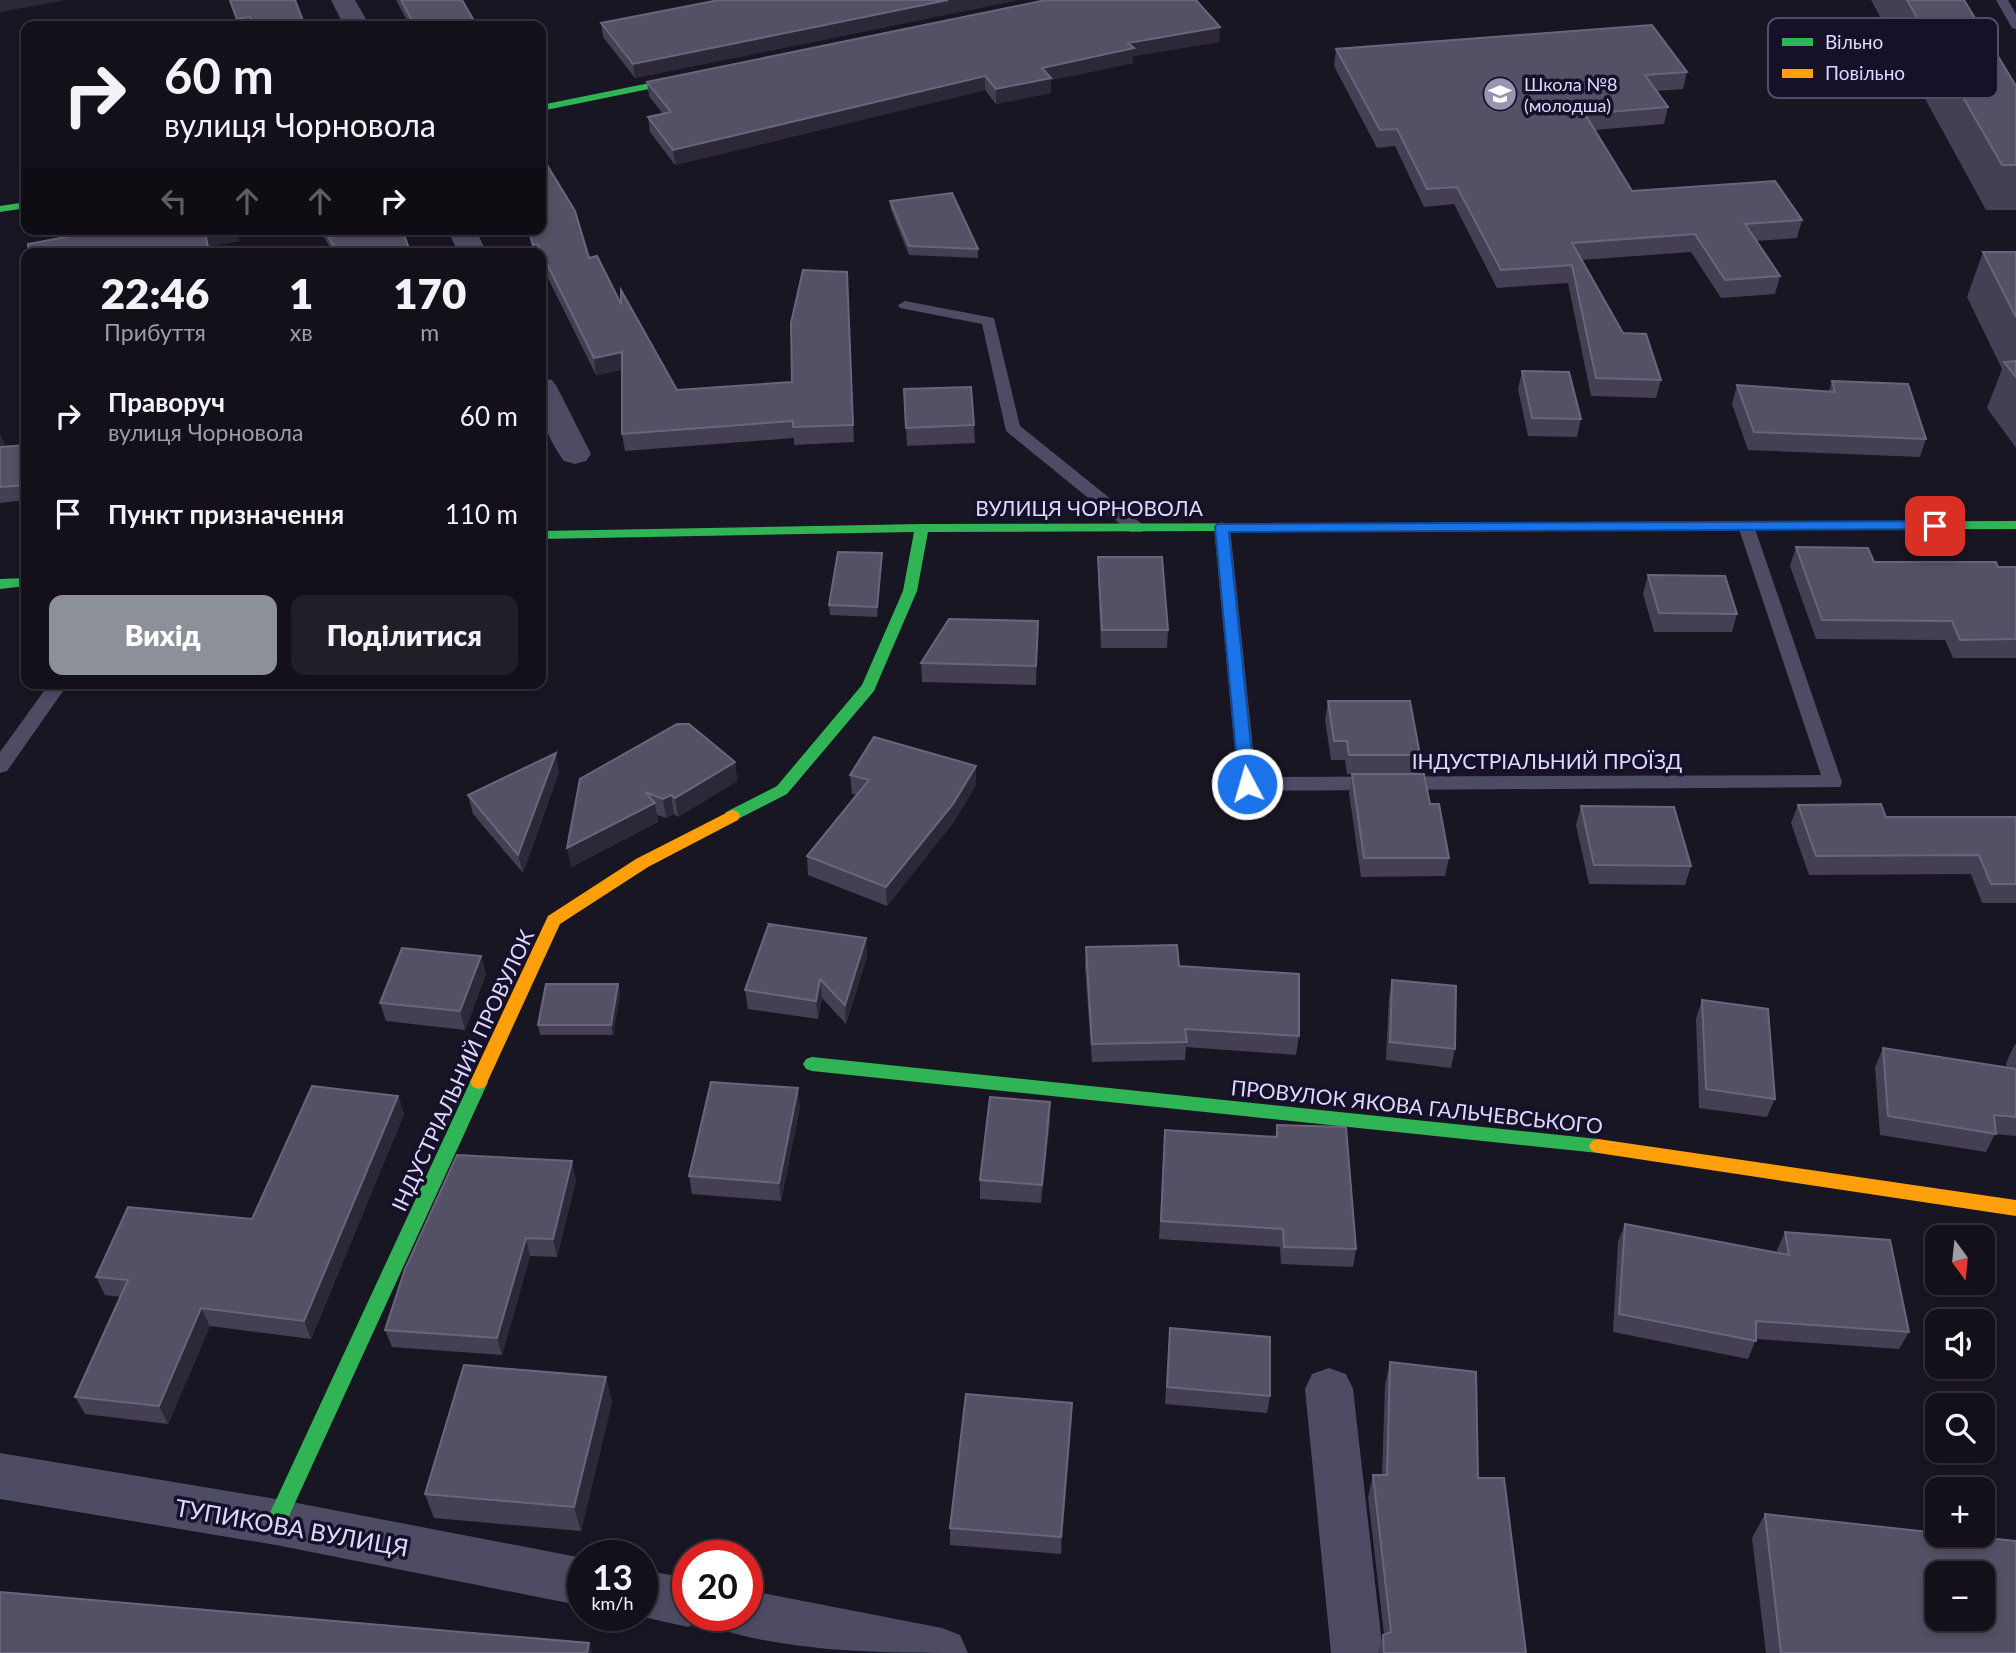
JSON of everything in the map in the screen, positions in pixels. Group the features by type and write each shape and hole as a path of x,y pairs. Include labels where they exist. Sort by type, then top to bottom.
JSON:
{"street":[{"path":"343,0 354,21"},
{"path":"546,107 716,72"},
{"path":"0,209 21,206"},
{"path":"546,397 575,454"},
{"name":"ВУЛИЦЯ ЧОРНОВОЛА","path":"546,535 922,528 2016,525"},
{"name":"ІНДУСТРІАЛЬНИЙ ПРОВУЛОК","path":"276,1522 554,920 642,863 782,790 869,687 910,591 922,528"},
{"path":"0,584 21,582"},
{"name":"ПРОВУЛОК ЯКОВА ГАЛЬЧЕВСЬКОГО","path":"812,1064 1626,1149 2016,1208"},
{"path":"1329,1389 1357,1653"},
{"name":"ТУПИКОВА ВУЛИЦЯ","path":"0,1476 276,1522 567,1579"},
{"path":"763,1618 942,1653"}],"lane":[{"path":"2002,0 2016,25"},
{"path":"905,305 989,321 1012,428 1136,528"},
{"name":"ІНДУСТРІАЛЬНИЙ ПРОЇЗД","path":"1222,527 1247,784 1833,782 1746,526"},
{"path":"0,766 55,689"}],"building":[{"path":"230,0 295,0 303,21 251,21 250,17 237,19"},
{"path":"401,0 462,0 474,21 412,21"},
{"path":"719,0 948,0 633,64 601,23"},
{"path":"1046,0 1196,0 1220,27 1128,43 1134,48 1042,68 1051,78 996,89 985,76 673,150 648,117 671,112 647,82"},
{"path":"1907,0 1964,0 1975,18 1917,18"},
{"path":"1652,25 1687,72 1645,75 1668,107 1585,114 1632,191 1775,181 1802,220 1745,224 1780,276 1725,280 1695,234 1572,243 1623,333 1646,334 1661,380 1596,378 1572,265 1501,270 1457,187 1427,189 1397,129 1380,130 1336,49"},
{"path":"1998,56 2016,86 2016,165 2002,165 1963,98 1998,98"},
{"path":"546,163 575,211 589,258 597,256 621,304 621,290 677,390 792,382 791,323 803,270 847,272 853,425 793,427 793,421 622,434 622,352 594,358 546,262 546,248 533,245 530,235 546,235"},
{"path":"952,193 978,249 909,246 890,201"},
{"path":"76,235 205,235 208,248 28,248 28,244"},
{"path":"327,235 404,235 409,248 335,248"},
{"path":"1983,252 2016,252 2016,317"},
{"path":"2016,361 2016,377 2004,362"},
{"path":"1522,371 1569,372 1581,419 1532,418"},
{"path":"1832,381 1908,384 1926,439 1754,432 1737,385 1835,392"},
{"path":"971,387 974,425 906,428 904,389"},
{"path":"21,445 21,485 0,487 0,447"},
{"path":"1796,547 1868,548 1874,562 1996,562 1998,567 2016,567 2016,639 1960,640 1952,621 1822,620"},
{"path":"838,552 882,553 877,607 829,605"},
{"path":"1098,557 1162,557 1168,630 1102,630"},
{"path":"1648,575 1725,576 1737,614 1659,613"},
{"path":"949,619 1038,621 1036,666 921,663"},
{"path":"1328,701 1410,701 1420,755 1349,755 1347,741 1334,741"},
{"path":"677,724 689,724 735,762 675,798 671,795 663,799 645,792 655,803 567,848 580,779"},
{"path":"874,737 976,766 953,804 886,887 807,856 869,780 850,775"},
{"path":"556,753 518,855 468,795"},
{"path":"1352,774 1424,774 1430,804 1439,804 1449,858 1364,858"},
{"path":"1881,804 1886,817 2016,817 2016,884 1991,884 1979,855 1816,856 1798,805"},
{"path":"1581,806 1674,807 1691,866 1594,865"},
{"path":"769,924 866,938 845,1005 820,979 816,1001 745,990 768,926 771,926"},
{"path":"1177,945 1179,966 1299,974 1299,1036 1185,1029 1187,1042 1092,1044 1086,947"},
{"path":"402,948 481,956 460,1011 380,1003"},
{"path":"1392,980 1456,986 1455,1049 1390,1042"},
{"path":"546,984 618,984 611,1025 538,1025"},
{"path":"1702,1000 1768,1009 1775,1099 1706,1089"},
{"path":"1883,1048 2016,1069 2016,1117 1994,1115 1996,1134 1888,1116"},
{"path":"711,1082 798,1088 779,1183 689,1176"},
{"path":"312,1086 398,1096 304,1321 201,1308 159,1406 75,1397 128,1280 96,1277 128,1207 252,1219"},
{"path":"990,1097 1050,1102 1042,1185 980,1180"},
{"path":"1277,1125 1346,1127 1356,1249 1284,1247 1283,1229 1161,1221 1165,1130 1277,1137"},
{"path":"457,1155 572,1161 553,1239 526,1238 497,1338 385,1330 405,1269"},
{"path":"1625,1224 1789,1255 1785,1232 1890,1240 1909,1332 1756,1321 1756,1341 1619,1314"},
{"path":"1170,1328 1270,1337 1270,1396 1167,1387"},
{"path":"1390,1362 1476,1372 1478,1478 1504,1478 1526,1653 1384,1653 1383,1635 1391,1632 1373,1475 1387,1475"},
{"path":"464,1365 606,1377 574,1507 425,1494"},
{"path":"966,1394 1072,1403 1061,1537 950,1528"},
{"path":"1765,1514 1925,1532 1925,1547 1995,1547 1995,1539 2016,1541 2016,1653 1781,1653"},
{"path":"0,1592 589,1643 587,1653 0,1653"}],"traffic: fast":[{"path":"546,107 699,76"},
{"path":"0,209 21,206"},
{"path":"1734,526 2016,525"},
{"path":"546,535 922,528 1450,527"},
{"path":"732,816 782,790 869,687 910,591 922,528"},
{"path":"0,584 21,582"},
{"path":"812,1064 1598,1146"},
{"path":"276,1522 479,1082"}],"traffic: slow":[{"path":"1450,527 1734,526"},
{"path":"479,1082 554,920 642,863 732,816"},
{"path":"1598,1146 2016,1208"}],"place":[{"name":"Школа №8 (молодша)","path":"1500,94"}],"route":[{"path":"1247,784 1222,527 1935,526"}]}
